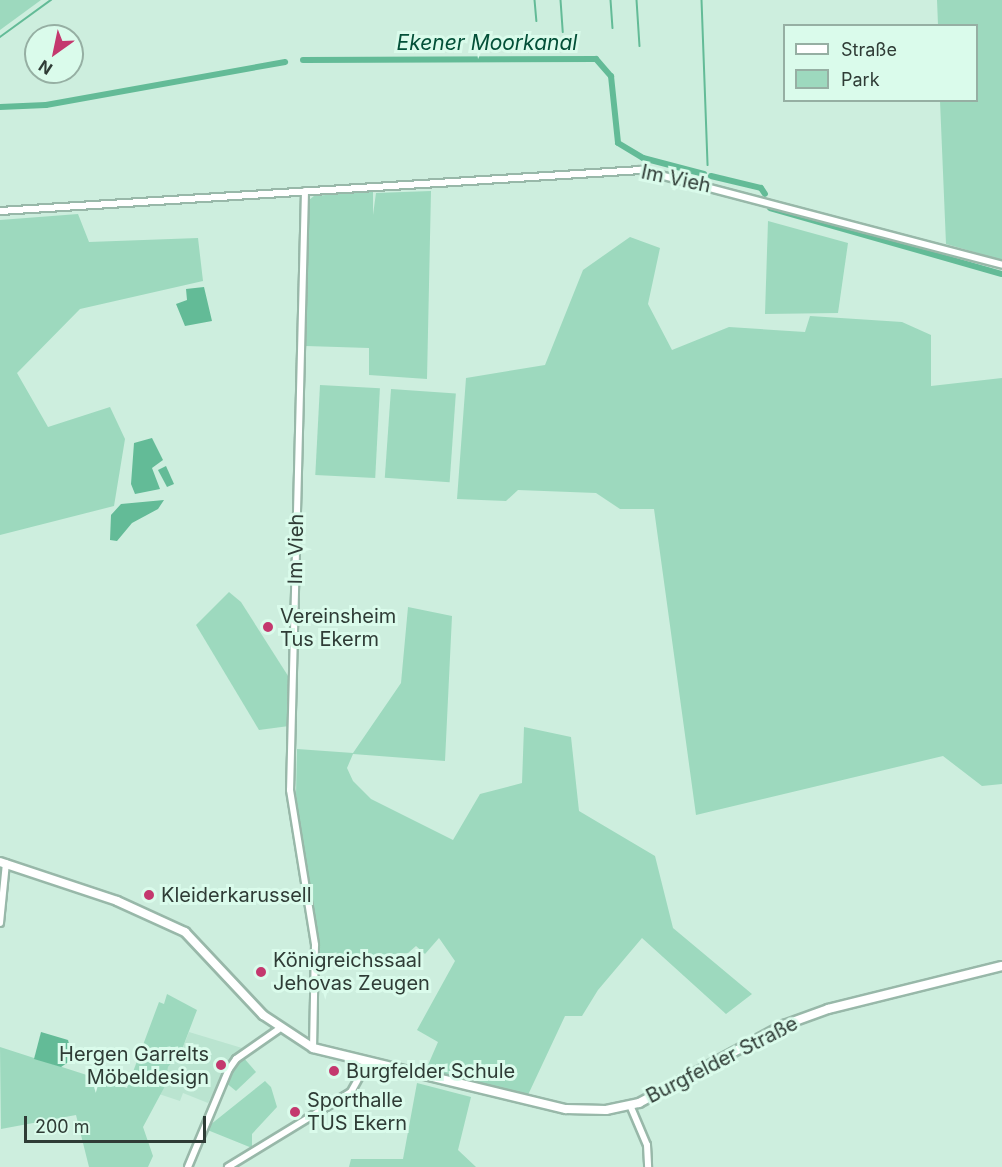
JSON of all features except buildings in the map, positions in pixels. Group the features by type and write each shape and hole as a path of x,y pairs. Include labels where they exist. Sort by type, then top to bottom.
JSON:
{"street":[{"name":"Im Vieh","path":"0,211 641,170 1002,265"},
{"name":"Im Vieh","path":"305,191 290,790 315,945 313,1048"},
{"name":"Burgfelder Straße","path":"3,862 117,901 185,932 279,1029 313,1048 544,1106 596,1110 630,1105 662,1093 784,1025 828,1009 1002,966"},
{"path":"0,923 3,862"},
{"path":"188,1167 219,1088 236,1059 279,1029"},
{"path":"228,1167 351,1092 367,1063"},
{"path":"630,1105 647,1145 648,1167"}],"shaded area":[{"path":"204,287 212,321 185,326 176,304 187,300 186,289"},
{"path":"152,438 163,460 152,468 160,489 135,494 131,484 134,443"},
{"path":"166,466 174,484 167,487 158,470"},
{"path":"164,500 158,509 132,523 117,541 110,540 111,515 121,504"},
{"path":"41,1032 68,1040 73,1059 61,1067 34,1059"},
{"path":"189,1032 242,1048 232,1058 208,1103 183,1093 180,1101 159,1094 168,1067 181,1052"}],"green space":[{"path":"0,0 41,0 0,30"},
{"path":"937,0 1002,0 1002,260 946,244 940,102 978,102 978,24 938,24"},
{"path":"373,191 373,215 376,193 431,191 427,379 369,375 369,348 306,346 309,200 314,196"},
{"path":"78,214 89,242 198,238 203,281 80,309 17,373 48,427 110,407 125,439 114,506 0,535 0,220"},
{"path":"768,221 848,243 838,313 765,314"},
{"path":"630,237 660,248 648,304 672,350 729,327 805,332 810,316 902,322 931,335 931,386 1002,378 1002,784 982,786 943,756 696,815 654,509 620,509 596,493 518,490 506,501 457,499 466,378 545,365 583,270"},
{"path":"320,385 380,388 375,478 315,475"},
{"path":"391,389 456,394 450,482 385,478"},
{"path":"229,592 241,602 290,679 289,726 259,730 196,625"},
{"path":"408,607 452,616 445,761 353,754 347,768 353,781 371,799 453,840 480,794 522,783 524,727 571,737 579,811 655,856 673,928 752,994 726,1014 642,938 598,990 582,1016 565,1016 527,1097 425,1072 438,1042 417,1030 455,961 439,938 425,954 416,946 408,953 319,959 296,795 297,749 353,753 401,683"},
{"path":"167,994 197,1010 181,1052 168,1067 165,1086 143,1127 153,1156 148,1167 89,1167 76,1115 1,1129 0,1047 127,1088 159,1002 164,1004"},
{"path":"243,1057 256,1072 236,1091 225,1082"},
{"path":"265,1081 271,1087 277,1107 252,1134 252,1148 205,1129"},
{"path":"417,1083 471,1097 458,1150 476,1167 349,1167 351,1159 403,1159"}],"waterway":[{"path":"0,37 51,0"},
{"path":"535,0 537,21"},
{"path":"561,0 563,32"},
{"path":"611,0 613,28"},
{"path":"637,0 640,46"},
{"path":"702,0 708,165"},
{"name":"Ekener Moorkanal","path":"303,60 596,59 611,76 618,143 643,158 704,174"},
{"name":"Ekener Moorkanal","path":"0,107 46,105 285,62"},
{"name":"Ekener Moorkanal","path":"711,176 761,188 765,194"},
{"name":"Ekener Moorkanal","path":"770,208 1002,274"}],"place":[{"name":"Vereinsheim Tus Ekerm","path":"268,627"},
{"name":"Kleiderkarussell","path":"149,895"},
{"name":"Königreichssaal Jehovas Zeugen","path":"261,972"},
{"name":"Hergen Garrelts Möbeldesign","path":"221,1065"},
{"name":"Burgfelder Schule","path":"334,1071"},
{"name":"Sporthalle TUS Ekern","path":"295,1112"}]}
